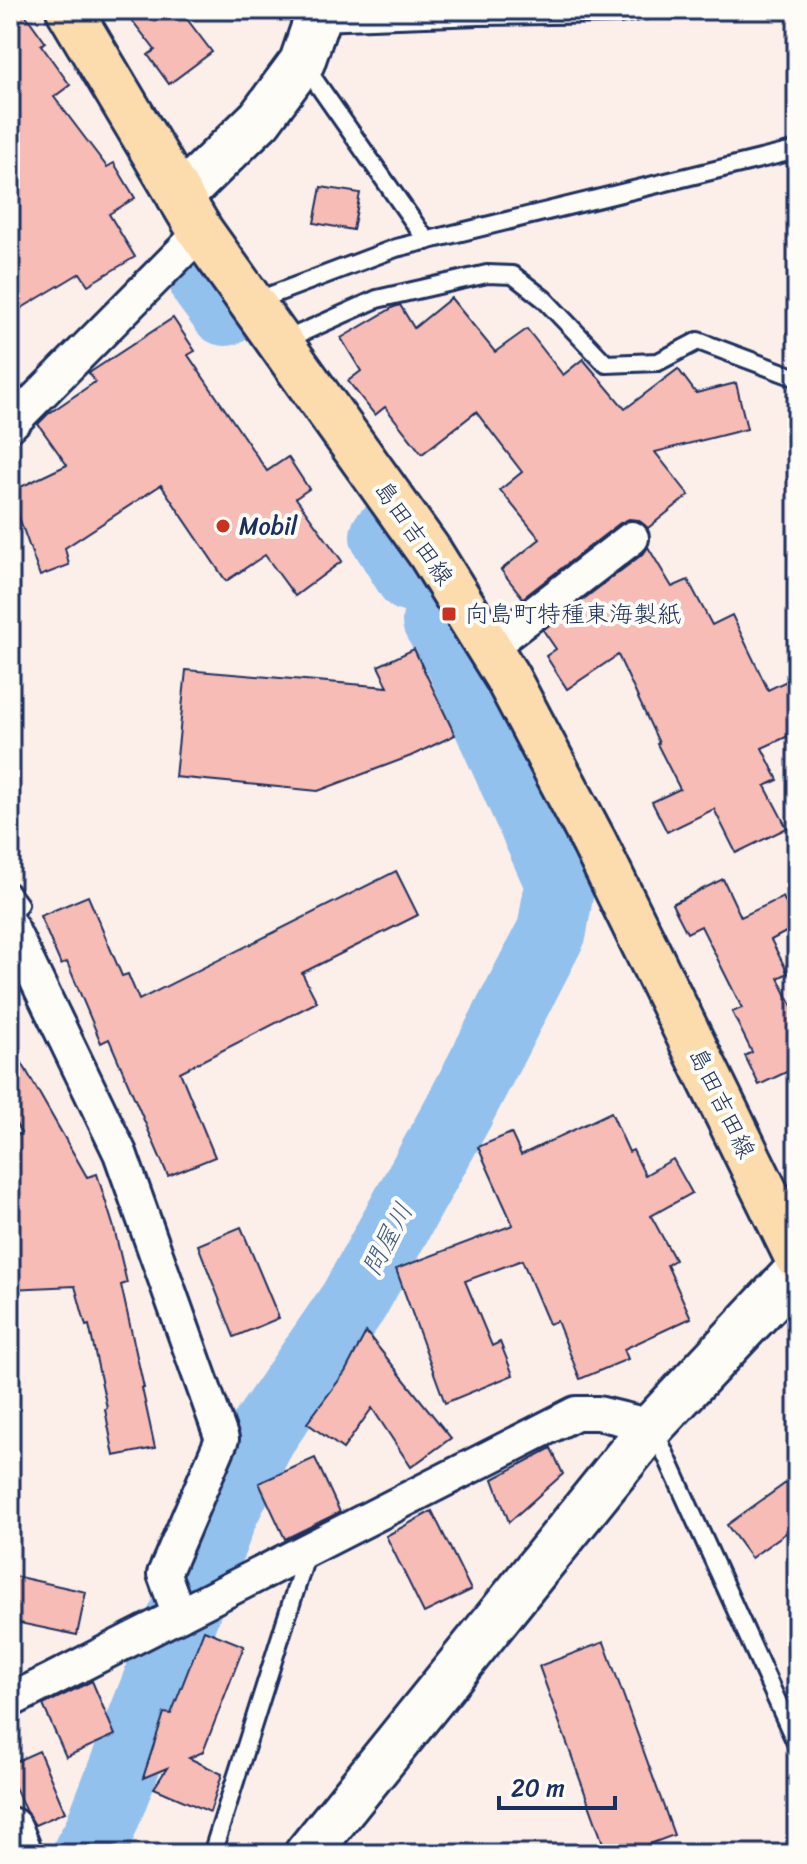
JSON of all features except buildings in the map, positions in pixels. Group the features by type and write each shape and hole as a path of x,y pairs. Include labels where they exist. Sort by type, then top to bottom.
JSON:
{"main road":[{"name":"島田吉田線","path":"69,10 191,214 430,553 507,677 594,842 797,1257"}],"street":[{"path":"10,425 191,214 260,119 313,32"},
{"path":"489,648 632,538"},
{"path":"10,925 120,1153 222,1439 164,1574 179,1615"},
{"path":"307,1854 652,1426 797,1271"},
{"path":"10,1701 576,1413 598,1413 652,1426"},
{"path":"10,1830 20,1854"}],"lane":[{"path":"427,241 313,32 479,16 620,14 646,10"},
{"path":"251,302 396,248 797,150"},
{"path":"280,343 377,299 487,274 513,275 544,299 606,364 658,362 698,341 797,378"},
{"path":"10,892 19,904 10,917"},
{"path":"652,1426 797,1745"},
{"path":"212,1854 308,1549"}],"waterway":[{"name":"問屋川","path":"205,284 225,311"},
{"name":"問屋川","path":"385,536 411,578"},
{"name":"問屋川","path":"87,1854 97,1837 224,1511 262,1435 354,1301 460,1109 552,931 560,883 460,660 437,621"}],"place":[{"name":"Mobil","path":"223,526"},
{"name":"向島町特種東海製紙","path":"449,614"}]}
